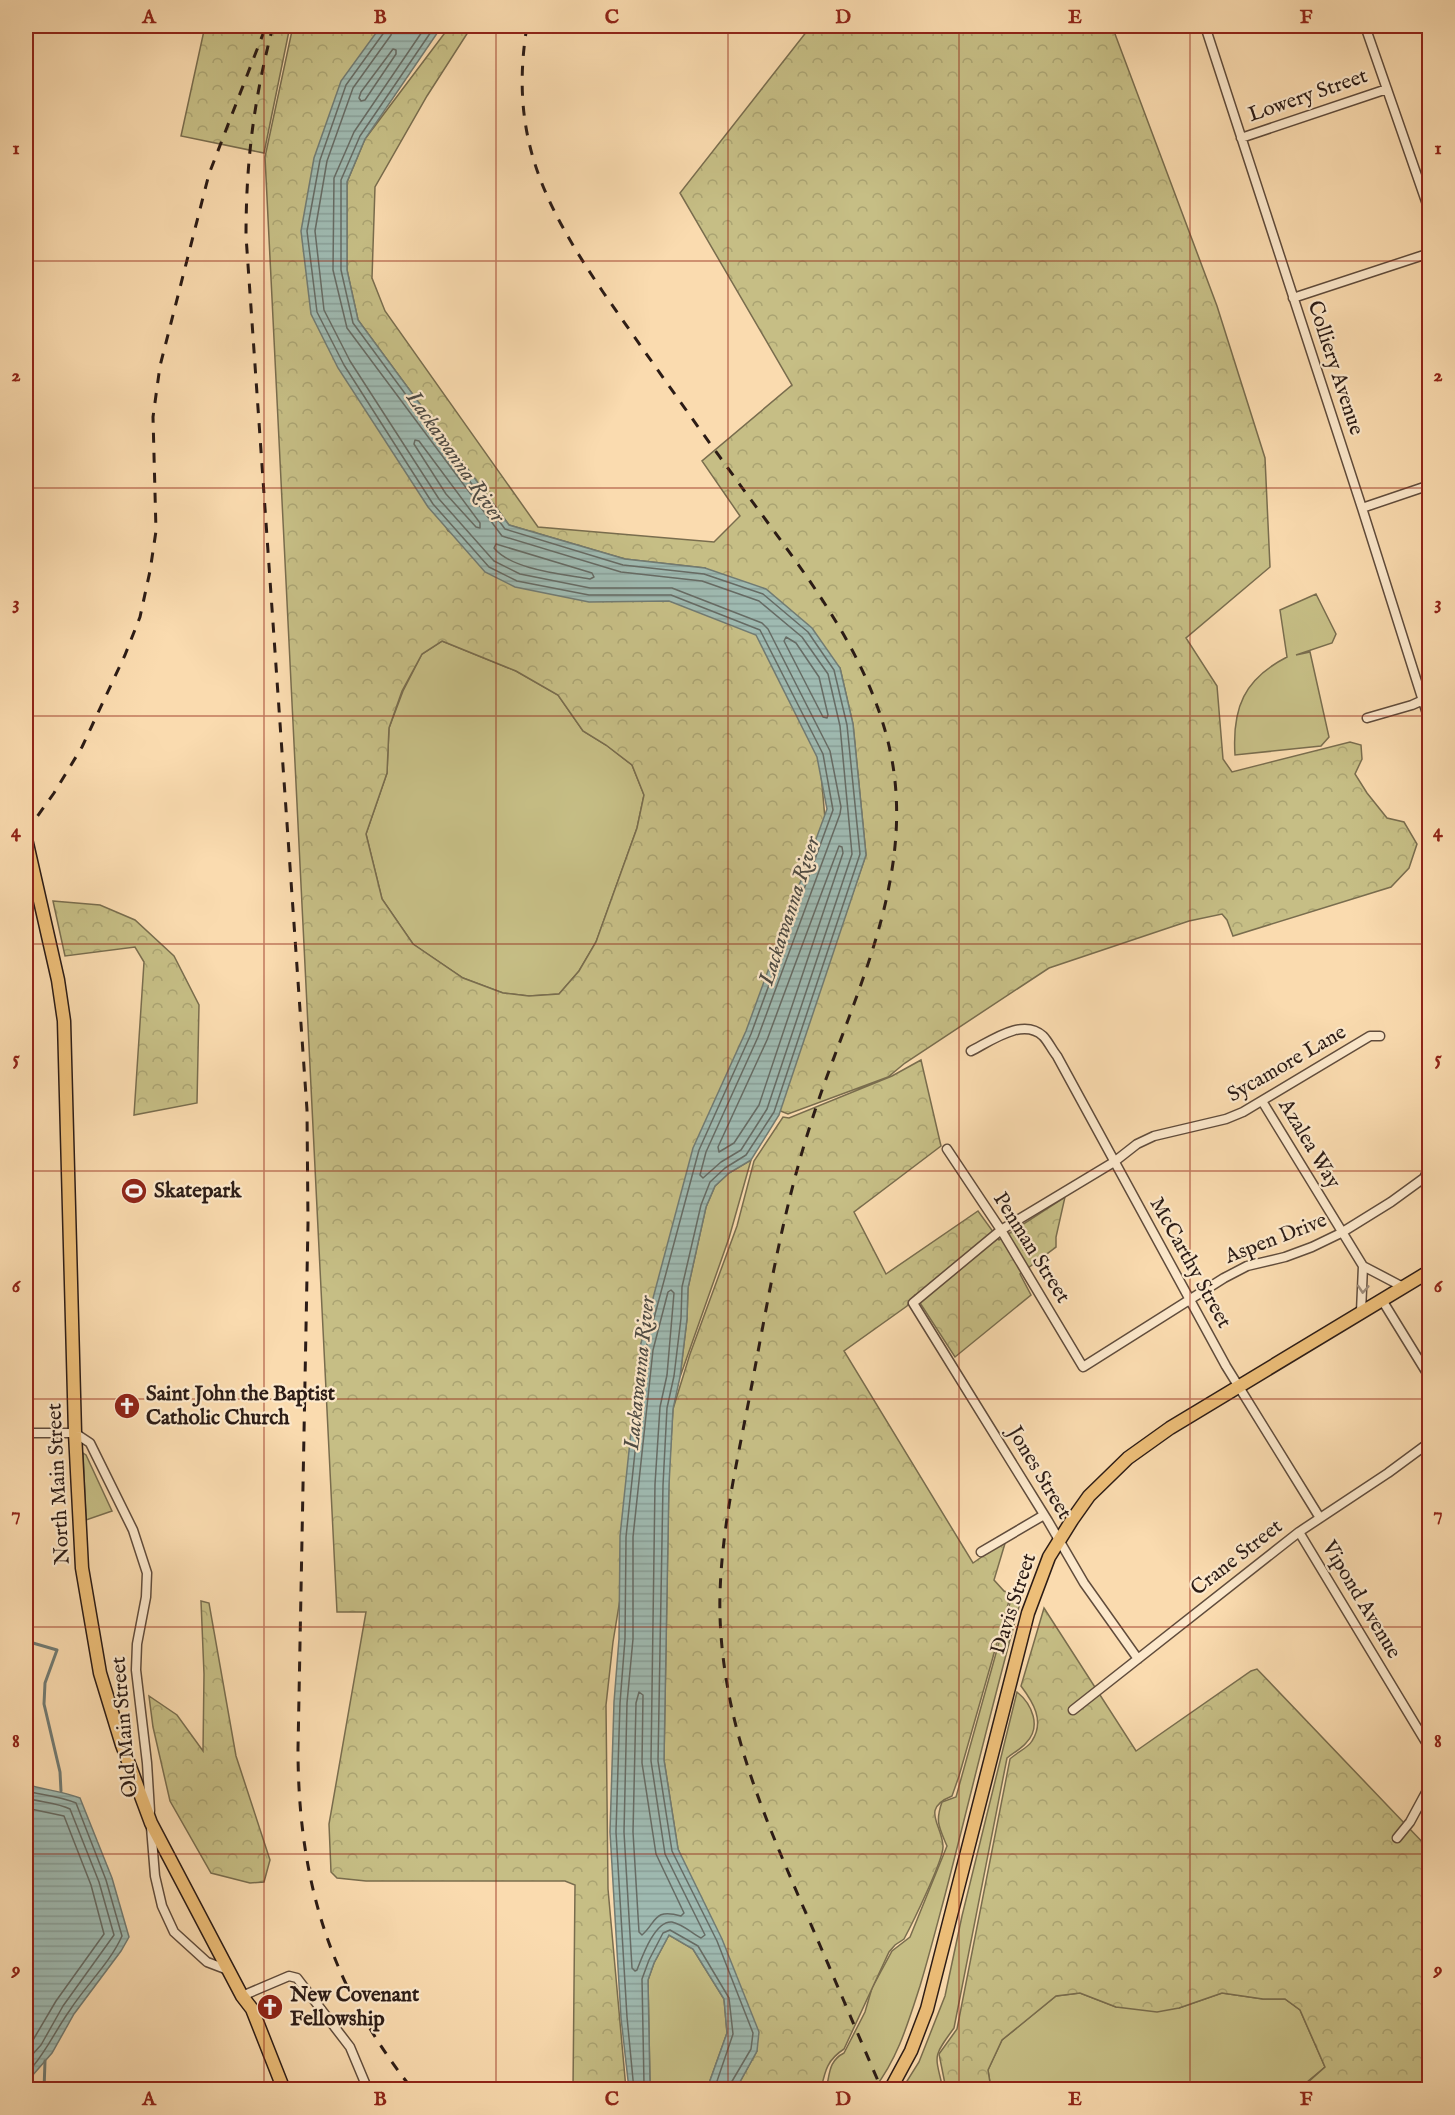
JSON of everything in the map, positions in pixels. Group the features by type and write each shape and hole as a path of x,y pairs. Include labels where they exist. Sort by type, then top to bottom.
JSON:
{"main road":[{"name":"North Main Street","path":"26,839 58,980 64,1021 75,1433 82,1568 100,1673 122,1745 151,1823 242,1996 252,2009 284,2090"},
{"name":"Davis Street","path":"890,2090 921,2028 1028,1613 1043,1570 1058,1540 1089,1496 1128,1458 1162,1433 1430,1271"}],"street":[{"name":"Colliery Avenue","path":"1204,26 1426,698 1430,723"},
{"path":"1365,26 1430,213"},
{"name":"Lowery Street","path":"1241,138 1387,89"},
{"path":"1293,298 1430,253"},
{"path":"1362,508 1430,485"},
{"path":"1367,718 1412,705 1426,698"},
{"name":"McCarthy Street","path":"971,1051 1017,1029 1028,1029 1044,1036 1238,1386 1320,1518"},
{"name":"Sycamore Lane","path":"913,1303 1001,1230 1114,1162 1137,1144 1154,1136 1226,1119 1262,1101 1370,1036 1380,1036"},
{"name":"Azalea Way","path":"1262,1101 1363,1266 1403,1287"},
{"name":"Penman Street","path":"947,1149 1001,1230 1083,1367"},
{"name":"Aspen Drive","path":"1083,1367 1247,1266 1285,1257 1341,1233 1424,1178 1430,1166"},
{"path":"1361,1312 1363,1266"},
{"path":"1382,1300 1430,1378"},
{"name":"Jones Street","path":"913,1303 1084,1583 1138,1659"},
{"path":"26,1433 75,1433"},
{"name":"Old Main Street","path":"75,1433 90,1443 133,1530 147,1573 147,1597 137,1644 136,1670 147,1763 155,1876 162,1906 174,1932 207,1962 228,1970"},
{"name":"Crane Street","path":"1073,1710 1299,1532 1429,1444"},
{"name":"Davis Street","path":"981,1552 1044,1515"},
{"name":"Vipond Avenue","path":"1299,1532 1429,1746"},
{"path":"1397,1838 1410,1822 1430,1785"},
{"path":"242,1996 289,1976 297,1978 350,2047 368,2090"}],"green space":[{"path":"205,26 290,26 264,153 181,136"},
{"path":"293,26 392,26 370,49 328,252 397,433 448,531 530,573 677,594 762,630 819,750 825,819 742,1063 645,1446 613,1642 606,1705 608,1889 626,2089 573,2089 575,1885 565,1881 366,1881 337,1878 331,1872 329,1824 366,1612 337,1612 265,157","holes":["442,641 516,671 558,695 583,731 632,765 644,795 637,828 596,942 579,971 559,994 529,996 503,993 463,978 413,944 382,899 366,834 387,773 389,728 402,691 422,654"]},
{"path":"450,26 472,26 427,96 375,187 372,278 385,311 538,527 714,542 740,516 702,461 792,385 680,193 811,26 1112,26 1217,306 1265,458 1270,567 1186,638 1217,686 1223,759 1232,772 1350,742 1361,745 1362,759 1355,774 1387,818 1404,822 1417,844 1409,868 1391,887 1233,936 1222,914 1189,921 1049,968 905,1063 888,1077 788,1114 778,1110 866,855 853,724 840,668 705,568 625,559 509,525 358,320 347,270 347,182 365,139"},
{"path":"1316,594 1336,634 1332,643 1296,655 1310,652 1329,737 1321,746 1235,755 1236,723 1244,697 1260,675 1287,657 1280,610"},
{"path":"442,641 516,671 558,695 583,731 632,765 644,795 637,828 596,942 579,971 559,994 529,996 503,993 463,978 413,944 382,899 366,834 387,773 389,728 403,691 422,654"},
{"path":"53,901 100,905 135,920 174,956 199,1005 197,1103 134,1115 144,962 135,947 65,956"},
{"path":"921,1060 941,1146 854,1212 886,1274 978,1211 999,1240 1065,1197 1056,1247 1020,1274 1031,1295 955,1357 915,1295 907,1306 844,1351 973,1563 1006,1540 994,1580 1004,1591 1011,1594 959,1776 952,1796 942,1801 935,1812 943,1846 938,1864 904,1939 889,1952 844,2049 828,2066 821,2089 736,2089 757,2051 678,1849 664,1760 669,1473 673,1409 690,1354 737,1226 754,1161 783,1117 789,1118 892,1076"},
{"path":"751,1160 729,1238 680,1377 688,1288 706,1207 715,1186 729,1173"},
{"path":"83,1453 112,1511 86,1520"},
{"path":"1013,1592 1022,1596 936,1929 906,2027 890,2065 874,2089 826,2089 832,2064 844,2053 865,2012 872,1988 892,1951 910,1937 947,1846 939,1824 940,1809 942,1802 956,1797"},
{"path":"201,1601 209,1603 236,1756 270,1860 264,1882 250,1883 211,1873 170,1801 153,1727 149,1696 177,1715 203,1751 204,1674"},
{"path":"1044,1608 1136,1751 1257,1669 1429,1849 1429,2089 1305,2089 1306,2084 1325,2067 1300,2010 1285,1999 1263,1999 1222,1993 1179,2008 1157,2012 1116,2007 1080,1993 1056,1996 1002,2040 988,2070 991,2089 946,2089 939,2054 957,2029 1010,1759 1030,1744 1036,1734 1036,1712 1021,1686"},
{"path":"1017,1692 1031,1709 1033,1730 1031,1737 1024,1745 1007,1758 954,2028 937,2057 943,2089 902,2089 919,2062 945,1996 962,1916"},
{"path":"669,1935 693,1949 724,1999 727,2033 707,2089 654,2089 650,2084 648,1980"},
{"path":"1080,1993 1116,2007 1179,2008 1222,1993 1263,1999 1285,1999 1300,2010 1325,2067 1306,2083 1305,2090 991,2089 988,2070 1002,2040 1056,1996"}],"water":[{"name":"Lackawanna River","path":"381,26 442,26 365,139 347,182 347,270 358,320 509,525 625,559 705,568 766,589 812,628 840,668 853,724 866,855 779,1115 751,1160 729,1173 715,1186 706,1207 688,1288 680,1377 673,1409 669,1485 664,1760 678,1849 722,1939 759,2032 757,2051 736,2089 707,2089 727,2033 724,1999 693,1949 669,1935 648,1980 650,2084 654,2089 629,2089 621,2018 610,1832 614,1702 619,1639 620,1536 640,1347 693,1148 746,1031 827,809 817,757 756,635 669,601 589,602 515,587 485,572 428,507 338,368 311,314 301,231 314,158 341,81"},
{"path":"26,1784 80,1798 112,1878 129,1937 74,2014 52,2053 32,2076 26,2067"}],"waterway":[{"path":"26,1641 57,1650 45,1683 44,1704 60,1772 61,1791"},
{"path":"44,2090 45,2061"}],"railway":[{"path":"273,26 252,130 246,236 307,1110 308,1223 298,1749 300,1797 304,1843 324,1930 340,1971 360,2011 384,2051 413,2090"},
{"path":"527,26 523,65 523,101 527,135 536,166 563,228 603,292 831,613 868,684 882,721 892,760 897,808 894,855 886,901 858,992 810,1126 785,1218 728,1511 720,1607 722,1647 728,1687 736,1727 752,1781 882,2090"},
{"path":"26,832 54,793 82,747 140,617 156,531 153,417 160,366 209,174 263,34"}],"place":[{"name":"Skatepark","path":"134,1191"},
{"name":"Saint John the Baptist Catholic Church","path":"127,1406"},
{"name":"New Covenant Fellowship","path":"270,2007"}]}
